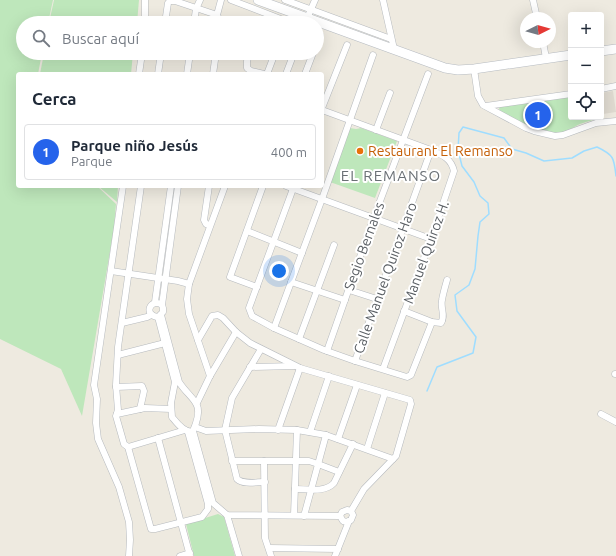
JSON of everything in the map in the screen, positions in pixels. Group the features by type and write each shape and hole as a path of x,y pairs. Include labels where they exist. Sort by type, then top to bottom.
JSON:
{"street":[{"path":"142,0 145,14"},
{"path":"145,0 145,14"},
{"path":"195,16 200,0"},
{"path":"166,16 168,3 170,1 175,1 217,15 221,0"},
{"path":"230,0 272,16"},
{"path":"258,0 294,16"},
{"path":"285,0 391,39"},
{"path":"306,16 315,0"},
{"path":"383,0 394,49"},
{"path":"533,0 536,12"},
{"path":"324,27 394,49 445,68 458,70 568,55"},
{"path":"324,104 347,45"},
{"path":"544,48 546,58"},
{"path":"604,51 616,49"},
{"path":"274,328 373,55"},
{"path":"139,72 141,60"},
{"path":"158,72 160,60"},
{"path":"187,72 189,60"},
{"path":"213,72 215,60"},
{"path":"247,60 247,68 255,72"},
{"path":"268,72 272,60"},
{"path":"287,72 291,60"},
{"path":"306,72 310,60"},
{"path":"474,69 478,96 480,100 486,106 526,128 555,136 570,133 596,123 616,121"},
{"name":"Segio Bernales","path":"327,351 374,217 428,74"},
{"path":"604,88 616,86"},
{"path":"376,130 390,93"},
{"path":"486,106 568,94"},
{"name":"Manuel Quiroz H.","path":"324,110 431,150 446,157 452,163 454,170 431,239 383,369"},
{"name":"Calle Manuel Quiroz Haro","path":"355,361 431,150"},
{"path":"123,188 94,385 98,399 96,424 98,439 119,487 130,522 129,556"},
{"path":"141,188 118,355 116,387 118,410 116,420 124,444 128,447 151,529 155,530 202,517 208,509 190,430 198,411 197,403 210,376 236,332"},
{"path":"150,314 149,307 155,302 171,188"},
{"path":"178,188 165,279 162,305 163,308 159,316 175,382 171,408 172,417 190,430 214,503 228,515 239,556"},
{"path":"209,188 204,220 206,224 210,224"},
{"path":"210,376 189,314 187,302 189,284 224,188"},
{"path":"257,287 230,277 263,188"},
{"path":"291,188 250,308 252,316 274,328 327,351 407,377 411,375 432,322"},
{"path":"294,188 431,239"},
{"path":"247,231 302,253"},
{"path":"299,339 334,245"},
{"path":"111,271 189,284"},
{"path":"404,311 441,324 443,322 441,302 447,280"},
{"path":"291,282 344,300"},
{"path":"349,290 377,299"},
{"path":"155,302 162,305"},
{"path":"122,323 147,317 150,314"},
{"path":"150,314 154,317 159,316"},
{"path":"198,340 212,316 215,315 222,318 250,343 298,367 410,400 411,404 396,456 364,489 351,511 353,517 349,521 335,556"},
{"path":"159,316 179,382 197,403"},
{"path":"118,355 165,343"},
{"path":"261,349 232,398 225,430 237,479 239,481 248,482 265,482"},
{"path":"250,367 298,367"},
{"path":"278,430 298,367"},
{"path":"310,432 329,376"},
{"path":"338,439 357,385"},
{"path":"116,387 142,386 144,391 140,409"},
{"path":"367,449 385,393"},
{"path":"117,414 140,409 171,408"},
{"path":"601,414 616,422"},
{"path":"128,447 190,430 297,430 326,435 393,459"},
{"path":"294,515 297,430"},
{"path":"304,516 326,435"},
{"path":"158,438 190,555 180,556"},
{"path":"295,489 322,489 331,487 353,444"},
{"path":"232,461 296,461 318,464 339,472"},
{"path":"264,461 266,514 265,538 271,556"},
{"path":"340,516 343,511 351,511"},
{"path":"228,515 266,514 340,516"},
{"path":"340,516 344,521 349,521"},
{"path":"269,548 338,549"},
{"path":"297,556 299,548"}],"shaded area":[{"path":"613,91 616,112 604,114 604,92"}],"green space":[{"path":"0,0 53,0 50,16 16,16 16,60 41,60 38,72 16,72 16,188 99,188 116,204 114,228 82,416 61,369 0,339"},
{"path":"54,0 139,0 138,16 51,16"},
{"path":"43,60 132,60 131,72 40,72"},
{"path":"568,95 568,120 593,120 558,134 543,133 528,127 501,112 499,109 500,106"},
{"path":"350,128 361,128 397,141 375,198 330,182"},
{"path":"100,188 118,188 117,202"},
{"path":"218,514 224,517 235,556 194,556 186,524"}],"waterway":[{"path":"427,391 437,367 473,353 476,337 457,311 455,295 469,285 475,269 480,222 489,214 488,203 480,196 474,182 462,166 458,150 459,133 463,127 504,138 512,149 544,161 572,158 584,151 597,147 607,152 614,161 616,176"}],"place":[{"name":"Parque niño Jesús","path":"538,115"},
{"name":"Restaurant El Remanso","path":"360,151"}],"district":[{"name":"EL REMANSO","path":"391,176"}]}
